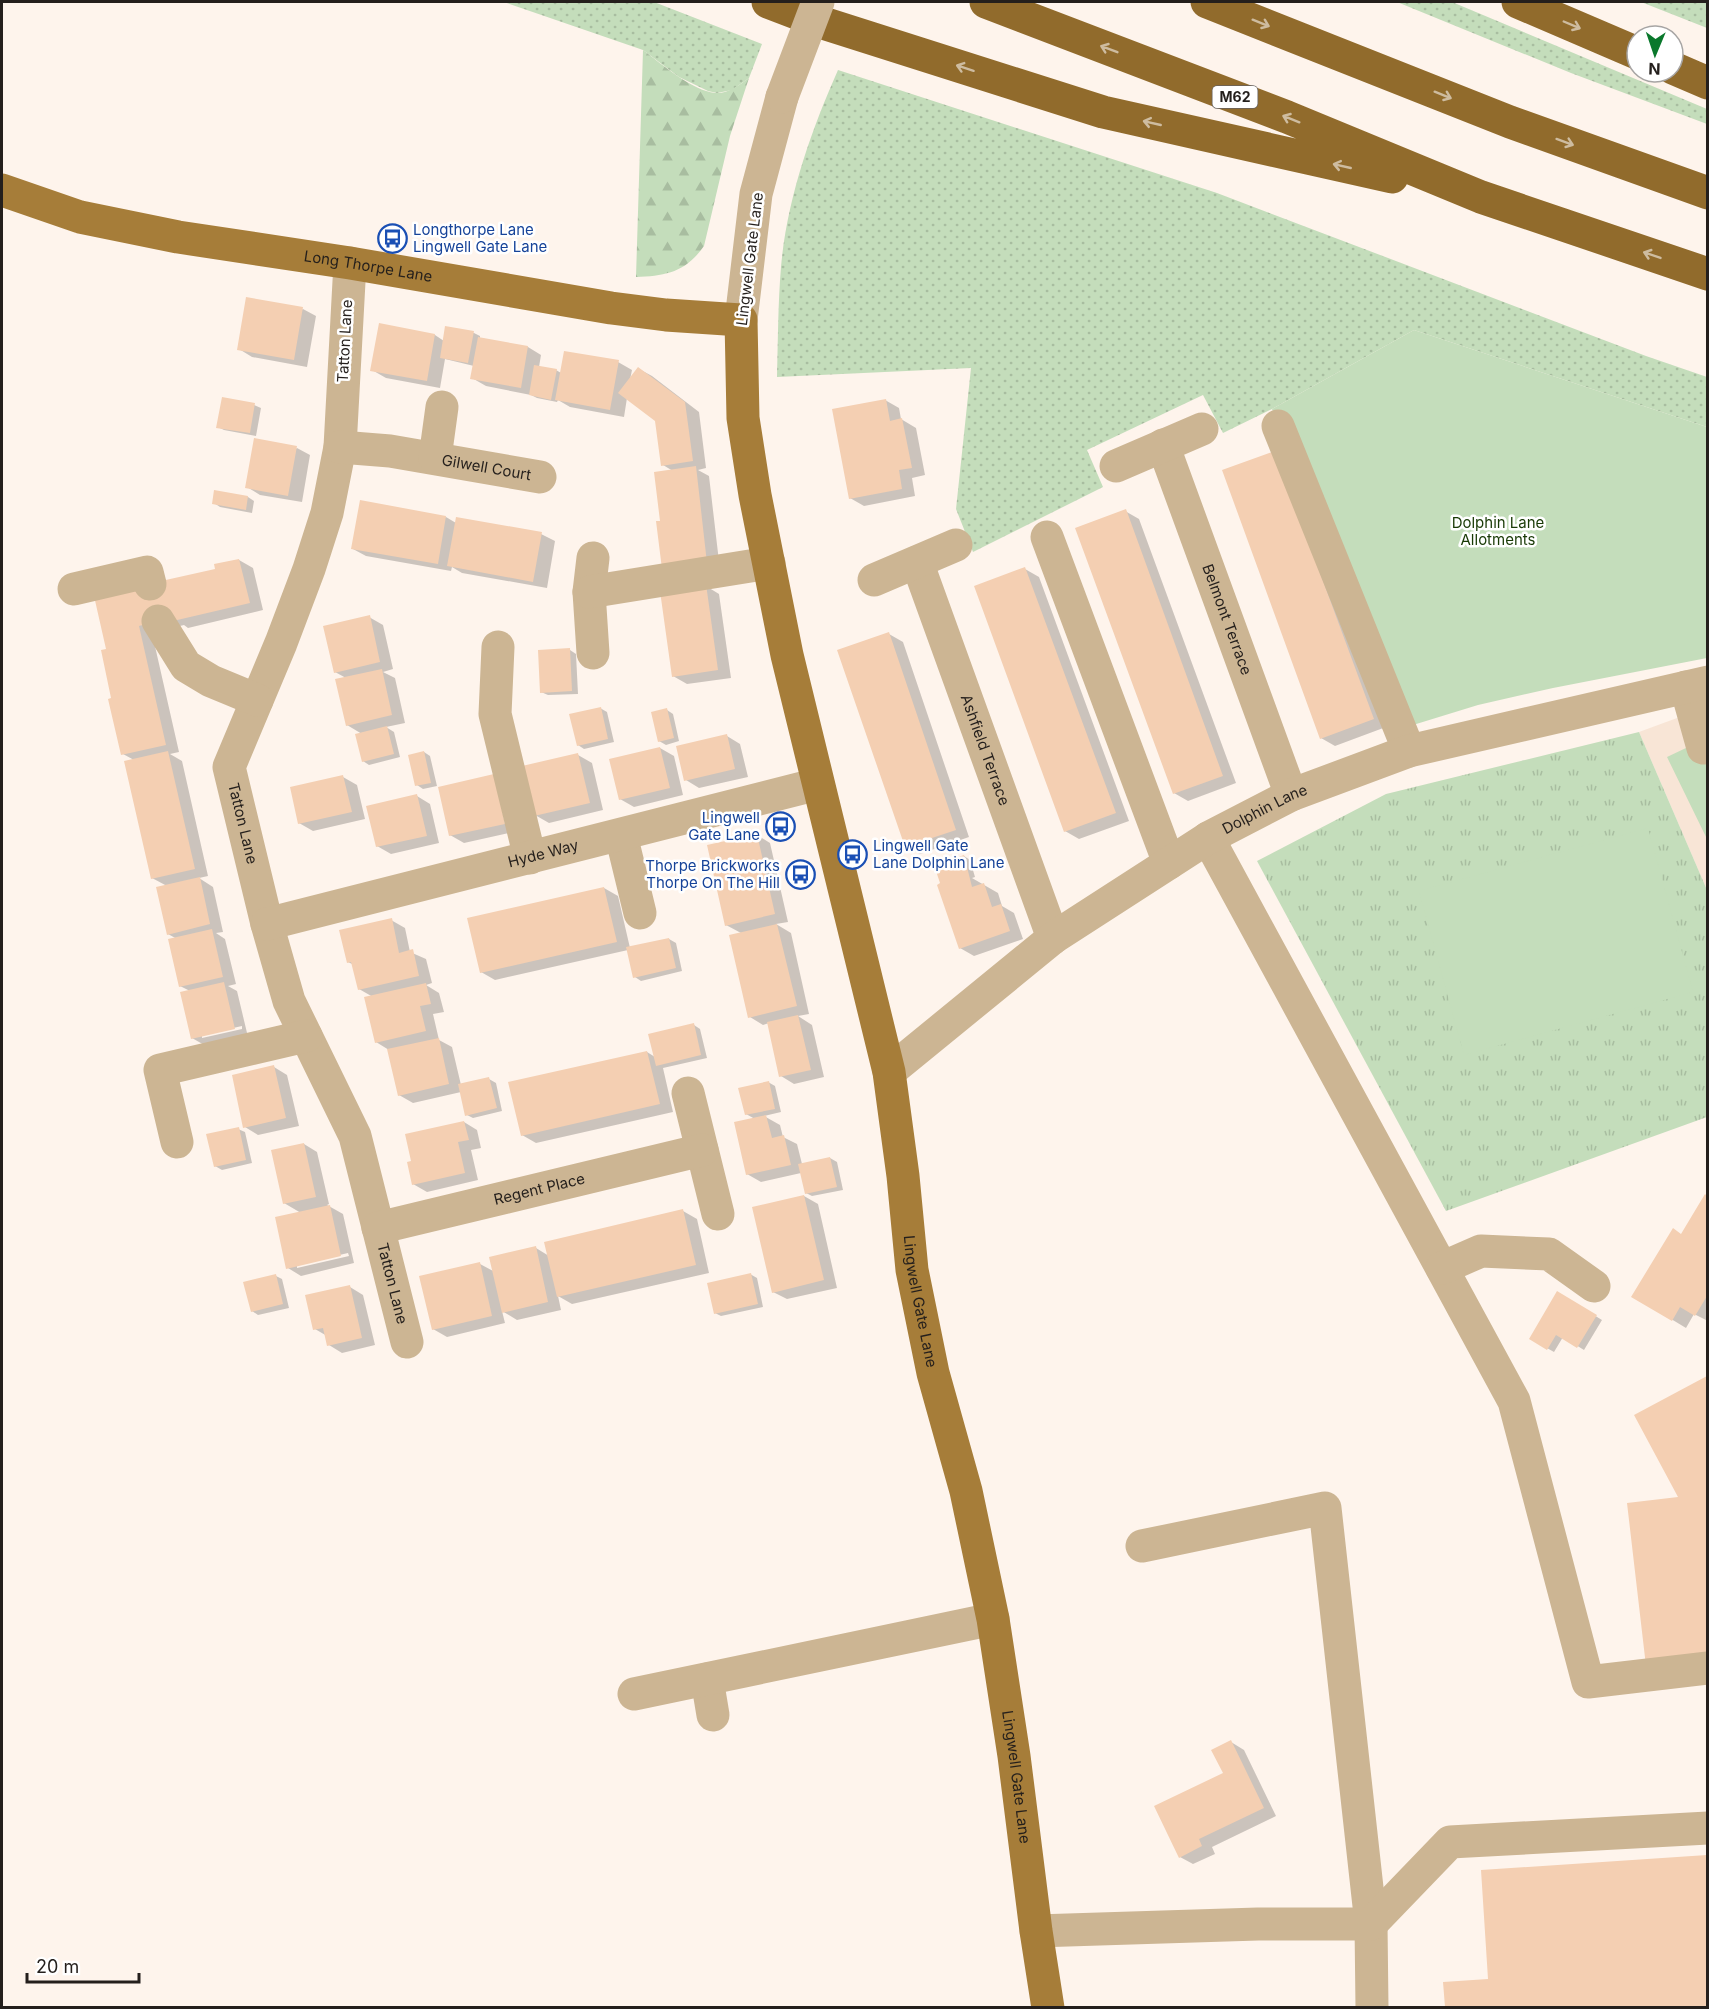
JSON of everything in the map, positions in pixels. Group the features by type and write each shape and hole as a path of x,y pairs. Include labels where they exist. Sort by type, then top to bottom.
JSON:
{"highway":[{"path":"768,2 823,23 1103,112 1481,197"},
{"name":"M62","path":"986,2 1287,117 1481,197 1707,274"},
{"path":"1207,2 1510,122 1707,193"},
{"path":"1518,2 1625,48"},
{"path":"1685,73 1707,83"}],"main road":[{"name":"Long Thorpe Lane","path":"2,190 80,217 178,237 611,308 666,315 741,320"},
{"name":"Lingwell Gate Lane","path":"741,320 743,418 755,495 788,655 889,1072 903,1176 912,1270 933,1373 966,1491 993,1619 1048,2007"}],"street":[{"name":"Lingwell Gate Lane","path":"741,320 756,194 782,97 818,2"},
{"name":"Tatton Lane","path":"350,264 340,447 327,513 309,569 229,767 267,924 289,1000 355,1136 407,1342"},
{"name":"Gilwell Court","path":"435,459 442,407"},
{"path":"1278,426 1409,751"},
{"path":"1116,466 1202,429"},
{"name":"Belmont Terrace","path":"1163,446 1292,795"},
{"name":"Gilwell Court","path":"340,447 390,451 540,477"},
{"path":"1047,537 1169,863"},
{"path":"874,580 956,545"},
{"path":"593,558 589,592 593,653"},
{"name":"Ashfield Terrace","path":"916,562 1053,938"},
{"path":"589,592 769,563"},
{"path":"74,589 147,572 150,584"},
{"path":"158,621 186,666 211,681 257,700"},
{"path":"498,647 495,714 530,858"},
{"path":"1697,684 1703,748"},
{"name":"Dolphin Lane","path":"889,1072 1053,938 1208,838 1292,795 1409,751 1697,684"},
{"name":"Hyde Way","path":"267,924 818,784"},
{"path":"621,835 640,913"},
{"path":"1208,838 1514,1401 1588,1682 1707,1668"},
{"path":"177,1142 160,1070 306,1036"},
{"path":"688,1093 718,1214"},
{"name":"Regent Place","path":"378,1228 702,1150"},
{"path":"1442,1268 1481,1251 1549,1254 1594,1286"},
{"path":"1142,1546 1325,1508 1371,1924 1372,2007"},
{"path":"634,1694 993,1619"},
{"path":"707,1679 713,1715"},
{"path":"1036,1931 1258,1924 1371,1924 1450,1842 1707,1828"}],"shaded area":[{"path":"1707,707 1707,890 1639,732"}],"green space":[{"path":"504,2 654,2 762,44 749,78 732,90 717,93 679,77 643,50"},
{"path":"1397,2 1452,2 1625,75 1625,84 1647,84 1707,109 1707,124 1571,73"},
{"path":"1641,2 1707,2 1707,28"},
{"path":"643,50 677,76 706,91 724,92 749,78 730,136 704,246 690,262 674,271 636,277"},
{"path":"838,70 1217,193 1707,377 1707,427 1414,330 1272,409 1223,433 1203,395 1087,450 1103,487 973,552 956,509 971,368 777,377 780,281 789,216 810,141"},
{"name":"Dolphin Lane Allotments","path":"1414,330 1707,427 1707,658 1478,705 1400,729 1272,409"},
{"path":"1639,732 1707,890 1707,1117 1446,1211 1257,861 1386,794"},
{"path":"1707,738 1707,839 1667,757"},
{"path":"1648,828 1693,992 1464,1055 1419,891"}],"building":[{"path":"246,297 303,307 294,360 237,350"},
{"path":"379,323 435,334 427,381 370,371"},
{"path":"445,326 474,331 468,363 440,358"},
{"path":"478,337 528,346 521,388 470,379"},
{"path":"564,351 619,360 610,410 555,400"},
{"path":"534,365 557,369 551,400 529,395"},
{"path":"638,367 685,402 693,461 661,466 655,421 618,393"},
{"path":"222,397 255,403 250,433 216,428"},
{"path":"886,399 890,421 902,418 912,468 899,470 902,489 849,499 832,409"},
{"path":"254,438 297,446 288,496 245,488"},
{"path":"1275,451 1374,719 1320,739 1222,470"},
{"path":"696,466 707,563 662,569 656,521 660,521 654,472"},
{"path":"214,490 248,496 246,510 212,504"},
{"path":"360,500 446,516 438,564 351,549"},
{"path":"1126,509 1223,776 1173,794 1075,528"},
{"path":"456,517 542,532 533,582 447,566"},
{"path":"239,559 250,603 173,621 172,617 139,626 166,745 121,755 108,699 111,698 101,650 106,649 94,596 215,569 214,564"},
{"path":"1025,567 1116,813 1064,832 974,586"},
{"path":"706,584 718,670 672,677 660,591"},
{"path":"370,615 380,662 334,673 323,626"},
{"path":"889,632 956,830 905,847 837,650"},
{"path":"570,648 572,691 540,693 538,650"},
{"path":"382,669 392,715 346,726 335,679"},
{"path":"601,707 608,739 577,746 569,714"},
{"path":"667,708 674,738 658,742 651,712"},
{"path":"387,726 394,754 362,762 355,734"},
{"path":"727,734 735,769 684,781 676,746"},
{"path":"660,747 670,788 619,800 609,759"},
{"path":"168,751 195,869 151,879 124,761"},
{"path":"424,751 431,783 415,786 408,755"},
{"path":"578,753 590,803 534,816 522,766"},
{"path":"494,774 505,824 449,836 438,787"},
{"path":"343,775 352,812 298,824 290,787"},
{"path":"417,794 427,836 376,847 366,806"},
{"path":"757,834 775,914 725,926 707,845"},
{"path":"964,855 972,887 984,883 992,907 1001,904 1010,931 959,949 937,885 940,883 934,865"},
{"path":"200,877 210,924 167,935 156,887"},
{"path":"604,887 617,942 480,973 467,918"},
{"path":"392,918 399,953 413,949 419,976 358,990 351,962 347,963 339,930"},
{"path":"777,924 797,1006 748,1018 729,935"},
{"path":"212,929 223,977 179,987 168,939"},
{"path":"669,938 676,968 633,978 626,947"},
{"path":"224,982 235,1029 191,1039 180,992"},
{"path":"426,983 431,1004 420,1006 426,1031 375,1043 364,997"},
{"path":"798,1015 811,1070 779,1077 767,1022"},
{"path":"694,1023 701,1055 656,1066 648,1034"},
{"path":"439,1038 449,1084 398,1096 387,1049"},
{"path":"647,1051 660,1104 521,1136 508,1082"},
{"path":"274,1065 286,1118 243,1128 232,1075"},
{"path":"489,1077 497,1108 465,1116 458,1084"},
{"path":"769,1081 775,1109 745,1115 738,1088"},
{"path":"766,1115 772,1138 784,1135 791,1165 746,1175 734,1122"},
{"path":"464,1121 469,1140 458,1142 465,1173 412,1185 407,1162 411,1161 405,1134"},
{"path":"239,1127 246,1160 214,1167 206,1134"},
{"path":"304,1143 316,1197 283,1204 271,1150"},
{"path":"830,1157 837,1187 805,1194 798,1164"},
{"path":"1705,1194 1707,1196 1707,1296 1695,1316 1680,1307 1672,1321 1631,1297 1673,1228 1681,1234"},
{"path":"804,1195 824,1280 772,1293 752,1207"},
{"path":"330,1205 341,1256 286,1269 275,1217"},
{"path":"683,1209 696,1265 557,1297 544,1242"},
{"path":"536,1246 548,1302 502,1313 489,1257"},
{"path":"480,1262 492,1316 432,1330 419,1276"},
{"path":"751,1273 758,1304 714,1314 707,1283"},
{"path":"276,1274 283,1304 251,1312 243,1282"},
{"path":"350,1285 362,1338 327,1346 323,1328 313,1330 305,1295"},
{"path":"1557,1291 1597,1315 1577,1348 1556,1335 1547,1350 1529,1339"},
{"path":"1707,1376 1707,1658 1646,1666 1627,1503 1678,1497 1634,1415"},
{"path":"1231,1740 1264,1808 1199,1839 1202,1846 1179,1858 1154,1806 1223,1773 1211,1750"},
{"path":"1707,1855 1707,2007 1445,2007 1443,1982 1488,1979 1481,1870"}],"place":[{"name":"Longthorpe Lane Lingwell Gate Lane","path":"392,239"},
{"name":"Lingwell Gate Lane","path":"781,827"},
{"name":"Lingwell Gate Lane Dolphin Lane","path":"852,855"},
{"name":"Thorpe Brickworks Thorpe On The Hill","path":"801,875"}]}
